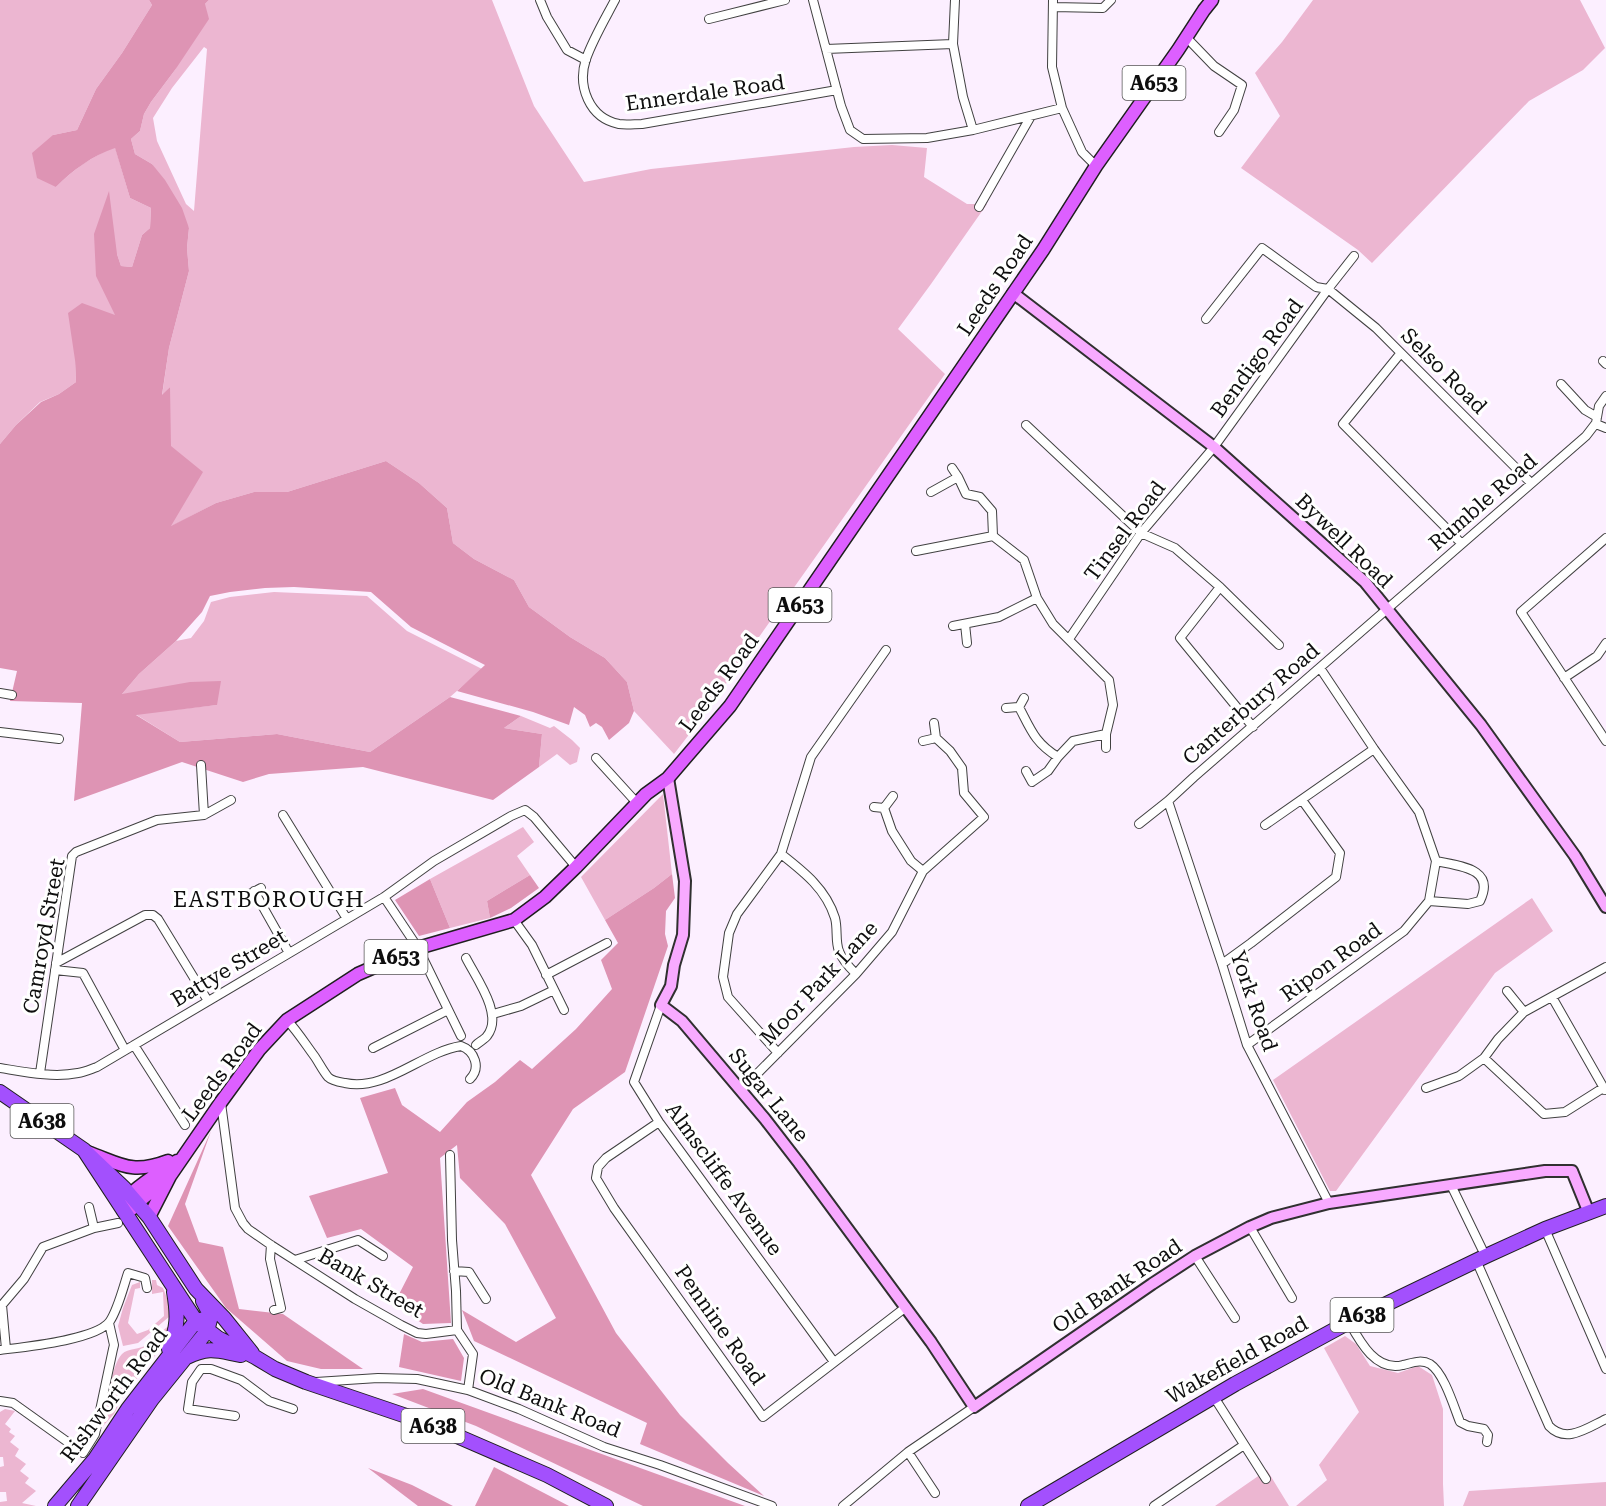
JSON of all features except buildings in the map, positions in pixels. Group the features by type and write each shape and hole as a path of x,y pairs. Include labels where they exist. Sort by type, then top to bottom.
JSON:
{"highway":[{"name":"A638","path":"0,1092 84,1150 134,1199 149,1217 196,1289 255,1357"},
{"name":"A638","path":"84,1150 121,1217 196,1321 218,1338 275,1370 427,1423 547,1475 606,1506"},
{"name":"Wakefield Road","path":"1028,1506 1214,1397 1349,1322 1479,1254 1606,1206"},
{"path":"162,1365 176,1332 177,1310 173,1287"},
{"name":"Rishworth Road","path":"55,1506 95,1459 128,1409 196,1321 221,1320"},
{"name":"Rishworth Road","path":"78,1506 152,1399 207,1330 221,1320"},
{"path":"185,1358 201,1351 212,1350 255,1357"}],"main road":[{"name":"Leeds Road","path":"149,1217 170,1176 221,1102 259,1050 287,1020 358,974 418,948 514,920 544,897 646,794 668,778 730,706 1043,250 1096,166 1212,0"},
{"path":"84,1150 135,1169 154,1166 185,1155"},
{"name":"Leeds Road","path":"134,1199 141,1186 185,1155"},
{"name":"Leeds Road","path":"121,1217 126,1200 134,1199 170,1176"}],"street":[{"path":"540,0 567,50 586,60"},
{"name":"Ennerdale Road","path":"615,0 586,60 583,80 587,101 599,116 619,124 642,124 837,90"},
{"path":"709,20 785,0"},
{"path":"813,0 850,130 863,139 927,138 973,130 1062,108"},
{"path":"956,0 953,44 963,97 973,130"},
{"path":"1096,166 1082,152 1062,108 1052,67 1053,4 1103,8 1111,0"},
{"path":"1186,37 1214,66 1242,85 1234,110 1219,132"},
{"path":"826,48 953,44"},
{"path":"979,207 1031,116"},
{"name":"Selso Road","path":"1206,319 1262,248 1316,287 1328,289 1376,328 1531,483"},
{"name":"Bendigo Road","path":"1214,447 1354,256"},
{"name":"Bywell Road","path":"1013,293 1214,447 1365,582 1481,725 1575,856 1606,906"},
{"path":"1400,354 1343,424 1462,544"},
{"path":"1561,384 1585,410 1606,428"},
{"name":"Rumble Road","path":"1387,609 1586,436 1596,420 1599,405 1606,396"},
{"path":"1026,425 1141,533 1175,548 1220,587 1279,645"},
{"name":"Tinsel Road","path":"1069,639 1141,533 1214,447"},
{"path":"952,468 966,494 980,497 992,511 993,536"},
{"path":"931,492 958,477"},
{"path":"916,551 993,536 1024,560 1037,598 1053,624 1109,680 1113,705 1106,734 1106,748"},
{"path":"1606,538 1521,612 1606,741"},
{"path":"1220,587 1180,638 1253,727"},
{"path":"953,626 999,617 1037,598"},
{"name":"Canterbury Road","path":"1139,824 1387,609"},
{"path":"965,624 967,643"},
{"path":"1564,678 1597,656 1606,643"},
{"path":"778,1053 728,996 723,977 729,933 737,914 781,854 811,757 886,650"},
{"path":"1320,668 1419,812 1436,861 1430,901 1468,904 1480,901 1485,890 1483,879 1474,870 1436,861"},
{"path":"0,693 12,695"},
{"path":"1019,707 1024,698"},
{"path":"1019,707 1035,738 1045,749 1058,757"},
{"path":"1006,708 1019,707"},
{"path":"923,741 936,738 934,723"},
{"path":"0,732 59,739"},
{"path":"1026,771 1032,782 1048,771 1073,741 1106,734"},
{"name":"Moor Park Lane","path":"741,1090 855,974 892,932 923,871 984,817 964,793 962,768 950,751 936,738"},
{"path":"1265,825 1374,749"},
{"path":"596,758 637,803"},
{"path":"201,765 204,815"},
{"path":"662,1005 671,986 674,965 683,935 685,881 668,778"},
{"path":"884,808 893,796"},
{"name":"Camroyd Street","path":"40,1073 71,859 74,853 157,820 204,815 225,808 231,800"},
{"path":"1222,964 1336,877 1340,853 1302,800"},
{"name":"York Road","path":"1168,801 1247,1045 1329,1203"},
{"path":"874,807 884,808"},
{"path":"884,808 892,831 910,861 923,871"},
{"name":"Battye Street","path":"0,1068 62,1075 79,1073 97,1066 384,897 434,861 525,810 534,817 576,867"},
{"path":"283,815 346,919"},
{"path":"781,854 809,876 826,896 835,919 838,951 855,974"},
{"path":"246,896 257,890 289,953"},
{"path":"384,897 418,948 460,1036"},
{"name":"Ripon Road","path":"1247,1045 1404,931 1430,901"},
{"path":"56,967 146,915 153,915 158,919 208,1001"},
{"path":"514,920 532,945 564,1010"},
{"path":"546,975 607,943"},
{"path":"466,958 488,999 493,1014 487,1036 476,1044"},
{"path":"56,967 83,974 125,1050"},
{"path":"1426,1088 1459,1077 1484,1058 1498,1039 1524,1012 1606,967"},
{"path":"493,1014 521,1006 554,990"},
{"path":"1508,991 1524,1012"},
{"path":"1484,1058 1544,1114 1565,1112 1605,1090 1552,997"},
{"name":"Sugar Lane","path":"662,1005 682,1021 800,1163 931,1342 974,1407"},
{"name":"Almscliffe Avenue","path":"662,1005 634,1082 659,1122 834,1362"},
{"path":"373,1048 448,1010"},
{"path":"287,1020 328,1077 337,1082 358,1085 372,1083 461,1046 470,1050 475,1060 474,1075 470,1079"},
{"path":"134,1045 185,1125"},
{"name":"Bank Street","path":"221,1102 235,1208 243,1223 271,1245 355,1299 410,1330 426,1334 457,1330"},
{"name":"Pennine Road","path":"659,1122 606,1158 598,1167 596,1178 614,1208 763,1417 906,1307"},
{"path":"450,1155 457,1330 473,1354 468,1390"},
{"name":"Old Bank Road","path":"843,1506 908,1452 1152,1284 1194,1257 1271,1218 1329,1203 1545,1171 1572,1171 1590,1213"},
{"path":"1451,1185 1549,1426 1554,1432 1564,1435 1573,1434 1606,1419"},
{"path":"88,1207 94,1228"},
{"path":"121,1217 44,1246 24,1279 2,1305 3,1350 71,1340 91,1334 109,1323 128,1274 146,1278 147,1288"},
{"path":"1250,1227 1292,1299"},
{"path":"1545,1230 1606,1369"},
{"path":"296,1260 358,1240 383,1256"},
{"path":"271,1245 270,1259 281,1308 274,1310"},
{"path":"1194,1257 1236,1318"},
{"path":"454,1271 469,1272 486,1299"},
{"path":"1349,1322 1361,1345 1384,1364 1396,1367 1418,1361 1430,1364 1440,1373 1460,1422 1484,1429 1488,1435 1487,1442"},
{"path":"0,1401 13,1403 83,1453 95,1434 114,1345 109,1323"},
{"path":"235,1416 188,1409 192,1382 201,1369 211,1369 241,1380 269,1401 293,1409"},
{"name":"Old Bank Road","path":"306,1382 378,1378 417,1379 468,1390 519,1408 604,1447 772,1506"},
{"path":"1214,1397 1266,1479"},
{"path":"1154,1506 1244,1444"},
{"path":"908,1452 935,1493"}],"shaded area":[{"path":"0,0 149,0 152,5 96,89 77,130 53,135 56,187 83,164 115,147 130,198 151,208 150,228 142,235 132,267 121,266 117,254 116,316 75,360 76,382 59,394 40,402 0,444"},
{"path":"149,0 209,0 205,4 209,19 151,102 144,114 140,131 131,139 135,154 152,164 165,180 182,208 189,228 187,248 189,271 169,348 162,395 170,387 171,446 203,472 171,526 216,503 254,492 287,492 386,461 419,483 447,508 453,543 474,559 514,580 529,607 570,637 605,658 627,682 634,711 629,723 609,740 602,727 596,723 590,727 585,715 574,707 569,725 533,712 457,691 485,665 411,627 371,592 294,587 265,588 210,596 202,612 176,641 139,674 122,694 190,682 221,681 217,705 136,715 180,742 277,734 370,752 450,697 521,716 504,728 542,734 539,767 493,800 363,767 269,774 243,782 182,762 74,801 82,703 10,701 17,671 0,668 0,444 16,425 41,402 59,394 76,382 68,313 82,303 115,315 96,276 94,234 109,191 117,254 121,266 132,267 142,235 150,228 151,208 130,198 115,148 83,164 56,187 37,178 32,153 53,135 77,130 96,89 152,5"},
{"path":"209,0 492,0 534,106 584,182 651,169 892,145 927,148 924,177 967,204 987,204 898,329 945,374 674,754 634,711 627,682 605,658 570,637 529,607 514,580 474,559 453,543 447,508 419,483 386,461 287,492 254,492 216,503 170,527 170,387 162,396 169,348 189,271 187,248 189,228 152,164 135,154 131,139 140,131 144,114 175,70 205,4","holes":["204,47 207,49 194,211 186,204 157,141 153,118 172,88"]},
{"path":"1313,0 1580,0 1605,48 1583,70 1529,101 1372,263 1358,250 1241,168 1280,116 1255,73 1282,42"},
{"path":"274,592 367,596 407,631 482,669 450,697 370,752 277,734 180,742 135,714 217,705 122,694 139,674 176,641 191,638 204,621 211,602 230,597"},
{"path":"521,716 550,728 554,726 572,740 580,748 577,762 570,765 557,754 539,767 542,734 504,728"},
{"path":"663,794 672,874 605,920 581,877"},
{"path":"523,827 534,842 517,856 530,875 487,901 490,918 450,928 430,879"},
{"path":"672,874 675,898 666,911 665,934 668,946 625,1072 573,1109 531,1175 616,1333 680,1415 764,1496 640,1444 647,1423 474,1341 462,1310 516,1342 556,1318 505,1224 460,1178 457,1145 440,1158 451,1323 423,1324 394,1304 413,1267 361,1229 327,1238 309,1196 388,1173 360,1098 395,1088 402,1105 440,1132 467,1102 520,1060 532,1069 576,1029 612,989 601,960 618,943 605,920"},
{"path":"530,875 539,888 511,908 490,918 487,901"},
{"path":"430,879 450,928 419,936 395,900"},
{"path":"1532,898 1553,931 1495,973 1336,1191 1330,1191 1273,1080"},
{"path":"211,1131 185,1204 199,1242 223,1247 239,1309 283,1314 363,1369 321,1369 287,1361 226,1308 168,1226"},
{"path":"152,1280 156,1280 157,1285 163,1288 170,1306 170,1316 138,1343 123,1346 118,1326 132,1285 140,1282 140,1288 135,1289 128,1323 137,1334 148,1330 164,1316 163,1292 152,1294"},
{"path":"173,1324 165,1343 123,1396 114,1414 103,1426 115,1368 122,1354 148,1344"},
{"path":"404,1334 422,1342 453,1339 464,1358 461,1381 399,1367"},
{"path":"1345,1336 1356,1344 1370,1366 1398,1373 1418,1366 1432,1375 1443,1409 1444,1506 1296,1506 1327,1480 1319,1465 1359,1412 1324,1348"},
{"path":"423,1389 745,1506 643,1506 476,1426 392,1394"},
{"path":"5,1409 15,1411 5,1424 11,1429 9,1432 15,1436 10,1442 19,1449 15,1456 26,1464 20,1471 29,1478 25,1483 36,1491 22,1503 36,1506 0,1506 0,1502 7,1501 6,1492 0,1492 0,1467 4,1466 3,1457 0,1457 0,1412"},
{"path":"494,1467 569,1506 475,1506"},
{"path":"368,1468 412,1485 453,1506 418,1506"},
{"path":"1267,1470 1289,1506 1215,1506"},
{"path":"1606,1482 1606,1506 1463,1506 1469,1491"}],"district":[{"name":"EASTBOROUGH","path":"269,899"}]}
